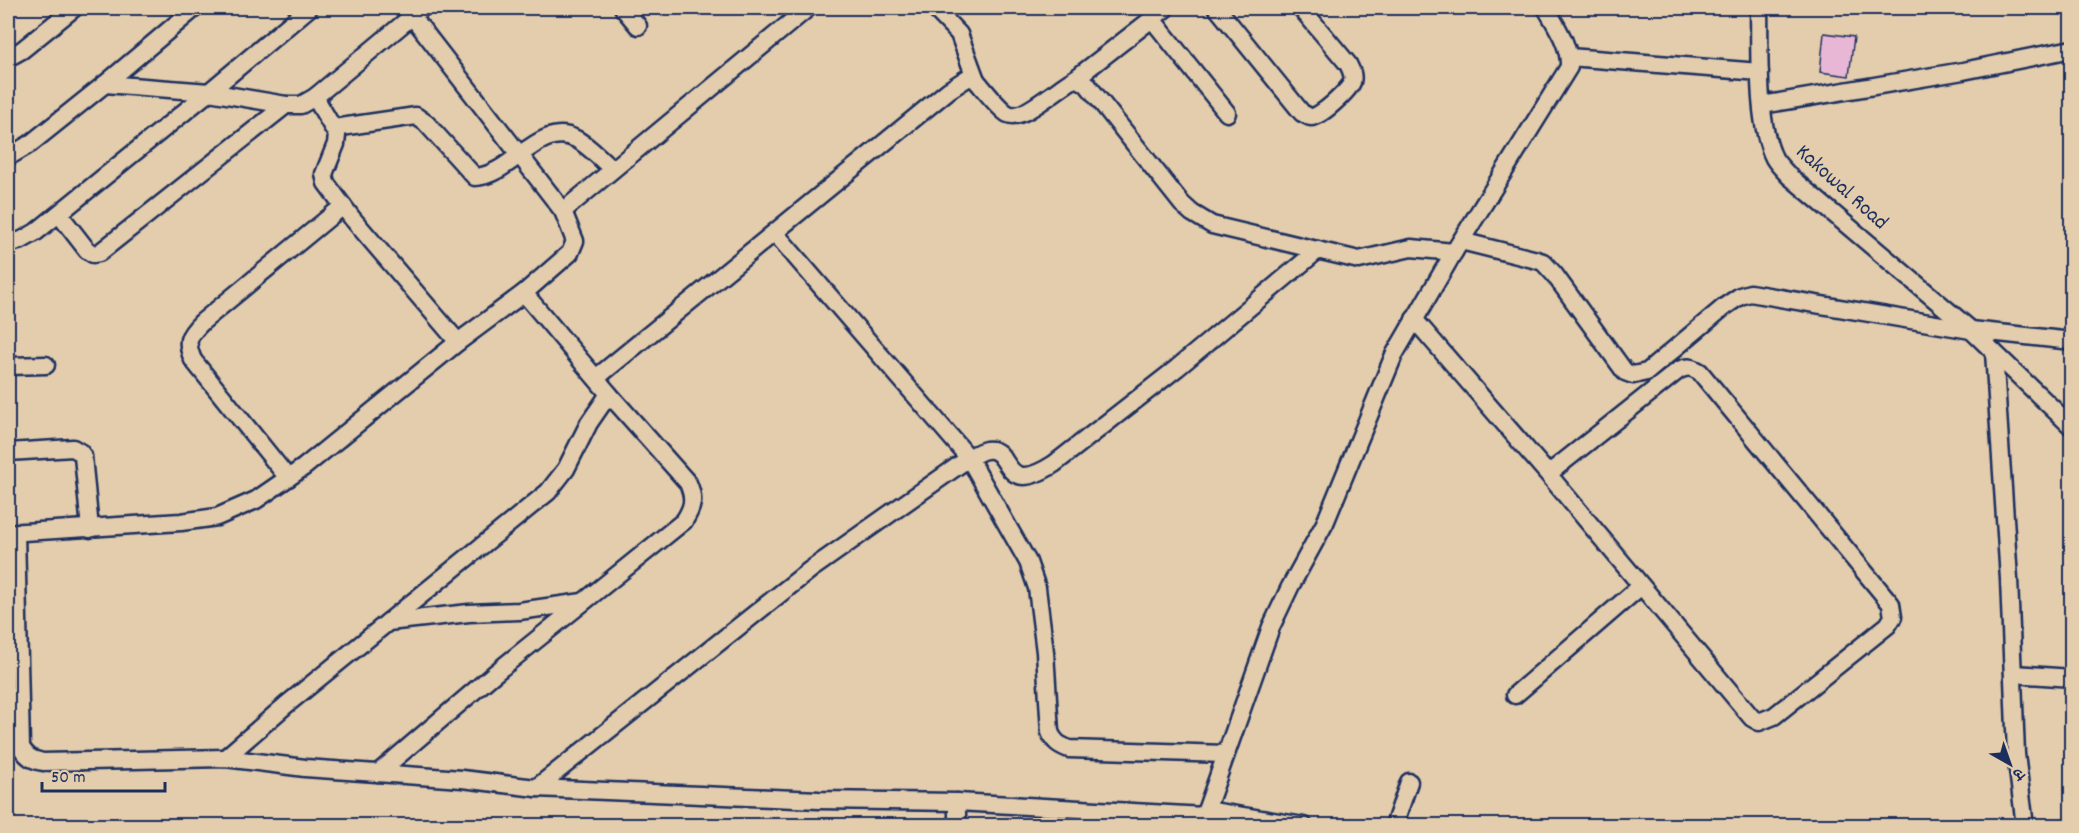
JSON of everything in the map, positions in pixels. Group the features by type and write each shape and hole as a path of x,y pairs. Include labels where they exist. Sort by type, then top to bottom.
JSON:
{"street":[{"path":"8,53 13,55 22,50 74,8"},
{"path":"8,157 30,144 195,8"},
{"path":"8,244 22,240 36,232 59,214 309,8"},
{"path":"622,8 638,26"},
{"path":"563,211 808,8"},
{"path":"934,8 959,34 976,80 1008,114 1016,116 1025,113 1064,84 1076,78 1166,8"},
{"path":"1217,8 1302,113 1311,117 1319,115 1336,100 1352,83 1353,73 1348,64 1300,8"},
{"path":"1203,817 1271,627 1325,523 1394,355 1457,247 1566,75 1569,57 1566,45 1546,8"},
{"name":"Kakowal Road","path":"1759,8 1762,105 1769,147 1775,160 1789,176 1971,330 2072,427"},
{"path":"105,84 209,92 286,105 301,105 315,97 417,12 563,211 575,241 570,252 524,293 458,342 288,478 256,500 217,517 181,522 12,533 21,747 26,756 43,762 225,758 305,768 462,779 536,788 819,800 957,802 1304,825"},
{"path":"1152,19 1227,114"},
{"path":"1762,105 1942,75 2072,49"},
{"path":"1569,57 1760,72"},
{"path":"596,378 949,90 969,77 976,80"},
{"path":"1076,78 1086,84 1182,204 1212,225 1347,259 1359,260 1411,248 1457,247 1543,262 1625,372 1633,375 1647,372 1724,307 1750,292 1971,330 2072,341"},
{"path":"315,97 337,135 336,144 324,174 326,183 458,342"},
{"path":"59,214 87,250 93,254 99,253 286,105"},
{"path":"334,128 416,116 426,123 475,177 483,177 494,172 547,136 568,136 578,140 612,169"},
{"path":"288,478 193,360 188,347 190,333 343,206"},
{"path":"775,233 969,458 1028,562 1037,588 1045,652 1050,732 1054,740 1069,749 1226,754"},
{"path":"536,788 810,570 969,458 982,450 992,450 997,452 1015,474 1022,477 1039,474 1054,464 1177,368 1318,250"},
{"path":"378,773 495,674 684,521 693,506 693,494 688,483 524,293"},
{"path":"1414,319 1548,474 1752,718 1759,722 1774,716 1888,624 1893,617 1891,604 1700,372 1693,368 1687,367 1679,370 1548,474"},
{"path":"1994,352 2009,579 2016,754 2025,825"},
{"path":"8,366 46,365"},
{"path":"225,758 548,492 566,469 589,423 609,394"},
{"path":"8,452 73,448 80,452 83,456 90,529"},
{"path":"1515,695 1641,586"},
{"path":"388,622 469,613 519,611 584,602"},
{"path":"2014,674 2072,678"},
{"path":"1394,825 1409,782"},
{"path":"957,802 957,825"}],"building":[{"path":"1824,33 1854,37 1849,76 1820,72"}]}
